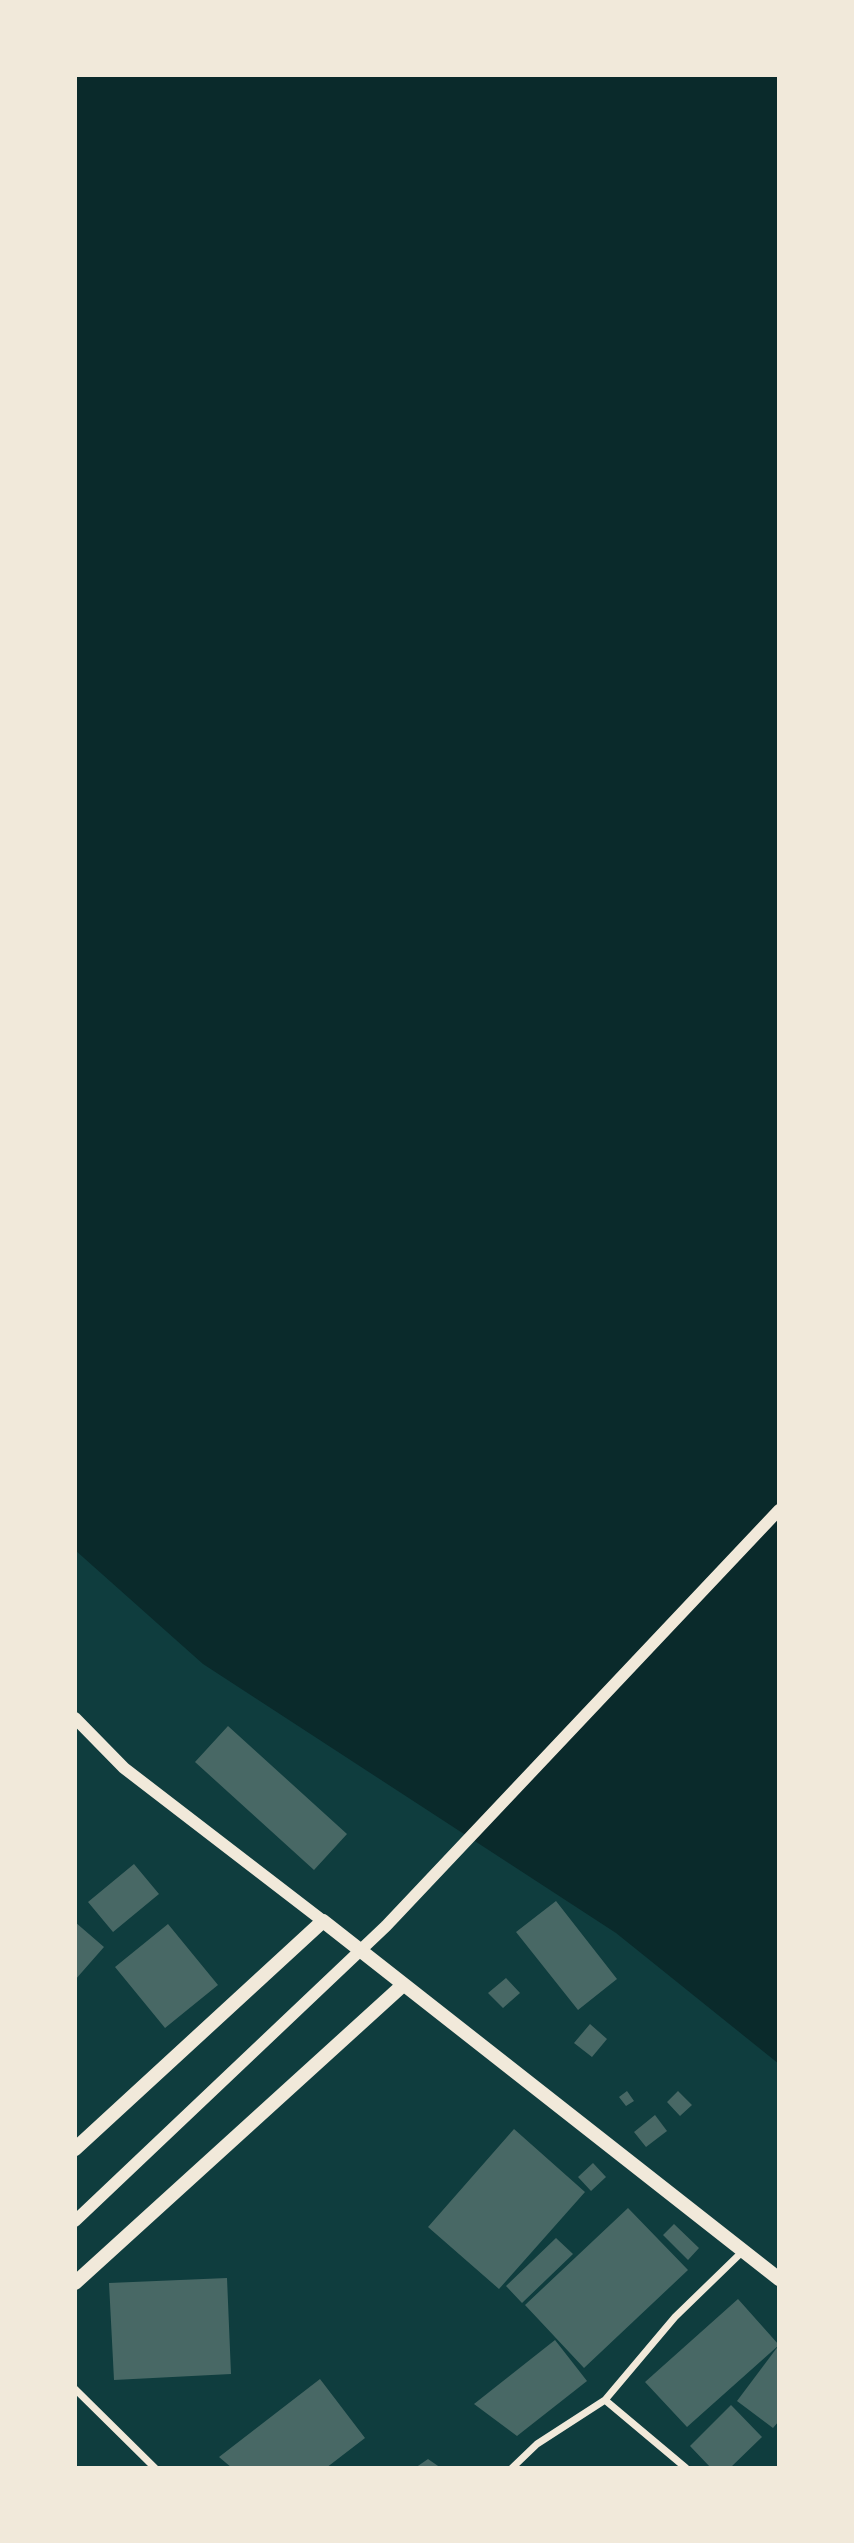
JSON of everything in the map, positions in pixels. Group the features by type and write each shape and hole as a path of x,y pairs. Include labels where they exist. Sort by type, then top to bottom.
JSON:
{"main road":[{"path":"75,2149 323,1921 779,2279"},
{"path":"75,2283 402,1985"}],"street":[{"path":"75,2221 386,1926 779,1510"},
{"path":"75,1718 124,1768 323,1921"},
{"path":"512,2468 537,2444 605,2400 675,2316 743,2251"},
{"path":"75,2389 155,2468"},
{"path":"605,2400 686,2468"}],"water":[{"path":"75,75 779,75 779,2064 616,1933 203,1664 75,1550"}],"building":[{"path":"228,1726 347,1834 314,1870 195,1762"},
{"path":"134,1864 159,1894 113,1932 88,1902"},
{"path":"556,1901 617,1979 578,2010 516,1932"},
{"path":"75,1922 104,1947 75,1980"},
{"path":"168,1924 218,1985 165,2028 115,1967"},
{"path":"506,1978 520,1993 503,2008 488,1993"},
{"path":"590,2024 607,2039 592,2057 574,2043"},
{"path":"627,2091 634,2101 626,2106 619,2097"},
{"path":"678,2091 692,2105 680,2116 667,2102"},
{"path":"655,2115 667,2131 646,2147 634,2132"},
{"path":"514,2129 585,2192 499,2289 428,2227"},
{"path":"593,2163 606,2177 591,2191 578,2177"},
{"path":"628,2208 688,2270 584,2368 525,2305"},
{"path":"674,2224 699,2248 688,2260 663,2235"},
{"path":"556,2238 573,2254 522,2303 506,2286"},
{"path":"227,2278 231,2374 114,2380 109,2283"},
{"path":"738,2299 779,2345 687,2427 645,2382"},
{"path":"555,2340 587,2381 517,2436 474,2404"},
{"path":"779,2345 779,2421 773,2428 737,2401"},
{"path":"320,2379 365,2438 326,2468 232,2468 219,2457"},
{"path":"731,2405 762,2437 730,2468 711,2468 690,2446"},
{"path":"428,2459 441,2468 415,2468"}]}
